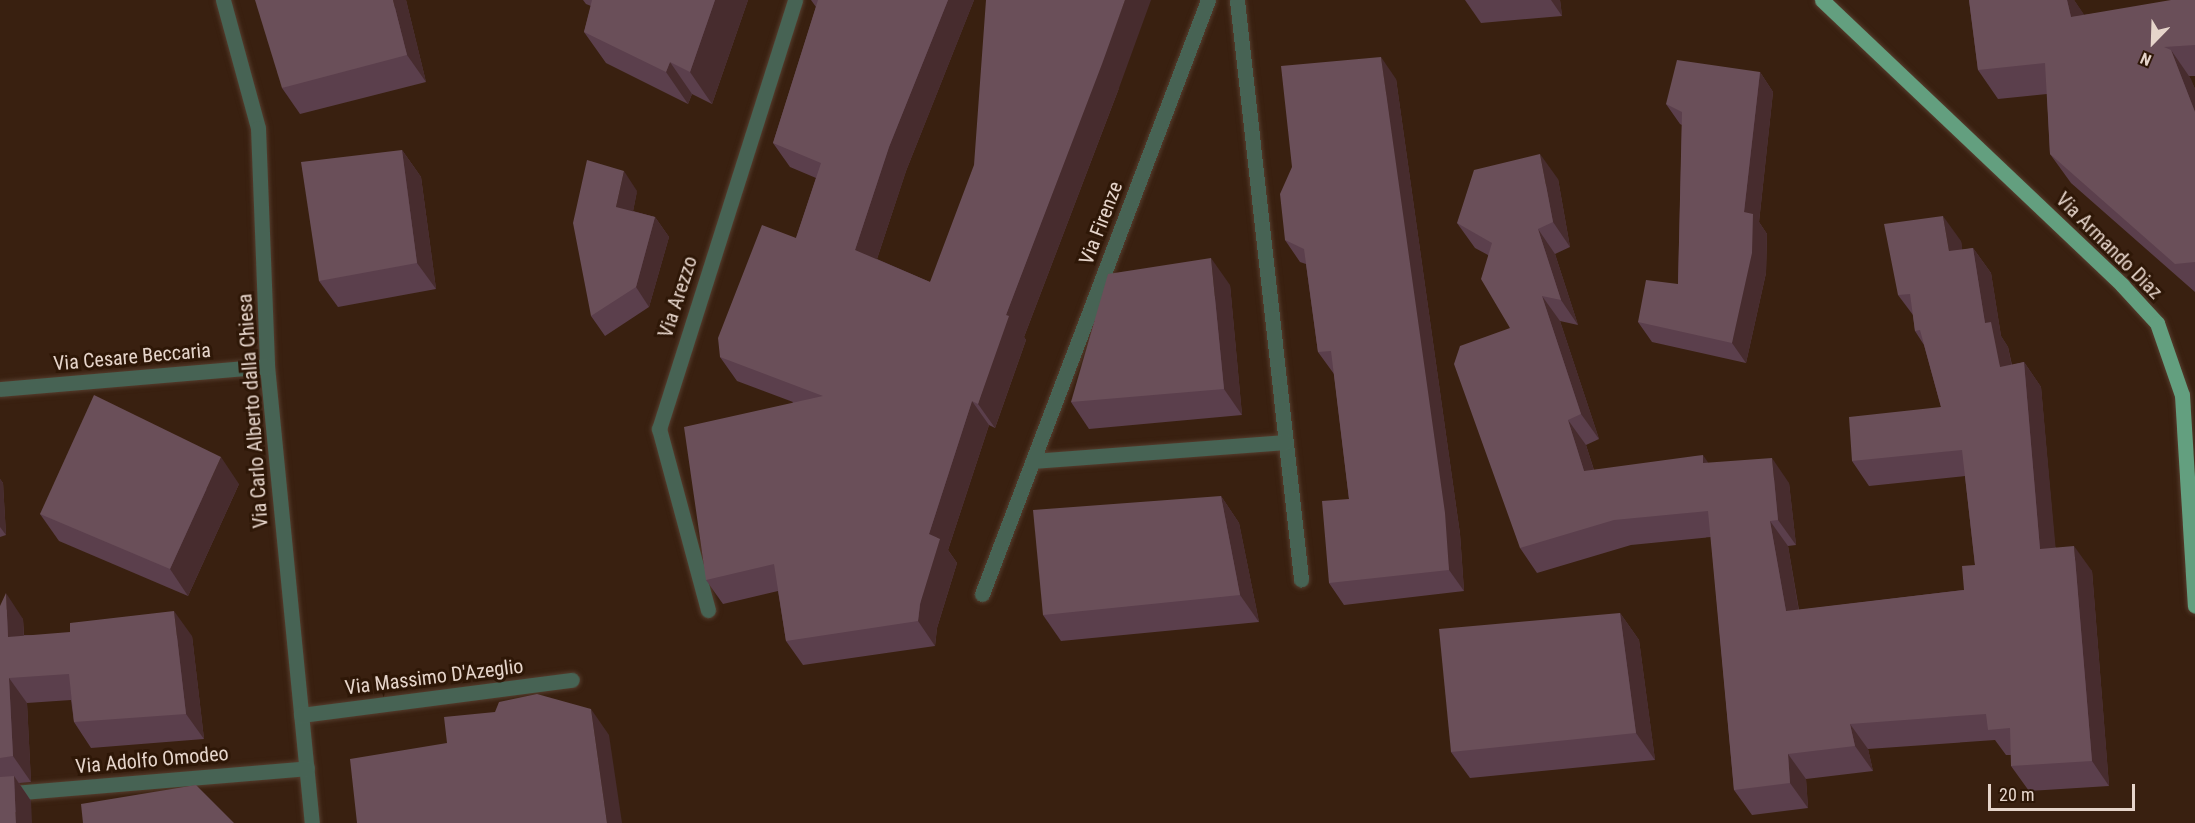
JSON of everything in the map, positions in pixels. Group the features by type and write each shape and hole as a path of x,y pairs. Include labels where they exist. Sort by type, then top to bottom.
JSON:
{"main road":[{"name":"Via Armando Diaz","path":"1822,0 2122,285 2157,323 2188,394 2195,606"}],"street":[{"name":"Via Carlo Alberto dalla Chiesa","path":"223,0 258,128 267,366 312,823"},
{"name":"Via Arezzo","path":"708,610 659,429 795,0"},
{"name":"Via Firenze","path":"982,594 1208,0"},
{"path":"1237,0 1301,579"},
{"name":"Via Cesare Beccaria","path":"0,389 267,366"},
{"path":"1033,461 1285,442"},
{"name":"Via Massimo D'Azeglio","path":"301,715 572,680"},
{"name":"Via Adolfo Omodeo","path":"0,794 307,768"}],"building":[{"path":"255,0 393,0 407,55 282,88"},
{"path":"592,0 715,0 690,72 670,62 666,72 584,32"},
{"path":"818,0 948,0 889,147 855,250 930,282 974,165 986,0 1125,0 1006,315 1009,316 978,404 972,401 929,534 940,539 920,604 918,621 786,641 774,564 706,580 684,427 823,396 720,357 718,338 762,225 796,238 821,163 773,143"},
{"path":"1969,0 2067,0 2071,17 2171,0 2195,0 2195,45 2164,47 2171,50 2195,112 2195,262 2175,264 2050,154 2045,63 1978,70"},
{"path":"1381,57 1445,513 1449,570 1329,583 1322,501 1349,499 1331,351 1318,352 1304,249 1285,240 1280,194 1292,167 1281,66"},
{"path":"1677,60 1760,72 1744,212 1753,214 1752,253 1732,343 1638,322 1646,280 1678,284 1682,112 1666,104"},
{"path":"402,150 417,263 319,281 301,162"},
{"path":"1540,154 1553,222 1538,229 1561,300 1542,296 1581,414 1568,420 1584,471 1703,455 1703,463 1772,458 1778,520 1770,521 1786,611 1964,590 1962,566 1975,565 1962,450 1852,461 1849,417 1941,407 1920,330 1915,331 1910,294 1898,295 1884,224 1943,216 1949,251 1973,248 1985,323 1991,322 2000,367 2024,362 2040,549 2074,546 2092,761 2011,766 2010,728 1988,730 1986,714 1850,724 1855,746 1788,754 1790,783 1734,790 1708,511 1614,520 1520,548 1454,364 1460,346 1510,328 1481,279 1492,243 1457,223 1474,170"},
{"path":"587,160 624,171 616,207 655,217 636,287 591,316 573,223"},
{"path":"1211,258 1224,389 1071,402 1108,274"},
{"path":"94,395 221,457 170,569 40,514"},
{"path":"1221,496 1240,595 1043,615 1033,510"},
{"path":"6,593 8,637 70,632 70,623 174,611 186,714 74,722 69,674 9,678 13,756 0,758 0,606"},
{"path":"1620,613 1636,733 1451,752 1439,629"},
{"path":"537,694 591,709 607,823 357,823 350,759 447,743 444,717 495,712 499,702"},
{"path":"14,776 16,823 0,823 0,777"},
{"path":"196,785 234,823 83,823 81,804"}]}
